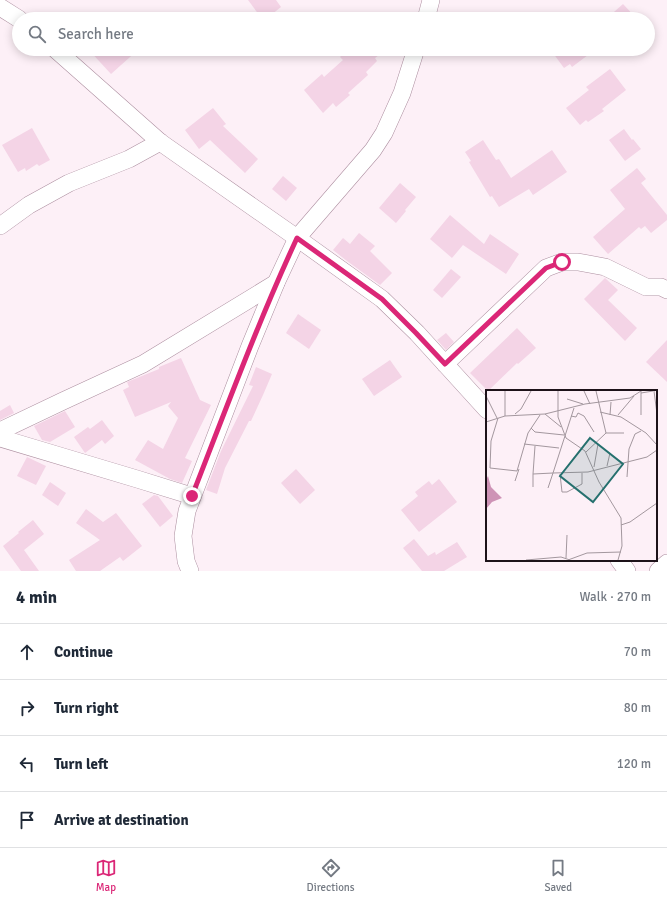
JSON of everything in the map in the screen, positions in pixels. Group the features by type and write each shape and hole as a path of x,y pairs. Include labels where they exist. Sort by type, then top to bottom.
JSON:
{"street":[{"path":"428,12 431,0"},
{"path":"0,7 12,15"},
{"path":"63,56 160,142 382,299 416,333 486,409"},
{"path":"190,571 186,561 183,536 187,511 250,346 276,283 297,238 373,150 384,133 402,93 414,56"},
{"path":"0,226 29,205 68,183 129,159 160,142"},
{"path":"445,364 546,268 562,262 578,262 605,267 646,286 661,287 667,290"},
{"path":"0,431 143,364 276,283"},
{"path":"0,438 192,496"},
{"path":"620,561 627,571"},
{"path":"658,571 667,563"}],"building":[{"path":"248,0 276,0 281,7 275,12 257,12"},
{"path":"623,4 630,12 614,12"},
{"path":"94,56 131,56 111,74"},
{"path":"378,56 375,58 377,61 366,72 368,75 348,93 350,95 336,107 333,103 323,113 304,90 322,74 324,77 343,60 340,57"},
{"path":"555,56 587,56 572,67 570,64 564,68"},
{"path":"610,69 626,90 602,109 604,111 588,122 586,120 580,125 566,108 589,90 586,87"},
{"path":"213,108 226,124 223,126 258,159 245,173 210,140 199,149 185,130"},
{"path":"32,128 50,160 39,166 37,164 26,171 25,168 18,172 2,145"},
{"path":"624,129 641,149 625,161 609,140"},
{"path":"483,140 496,160 499,159 511,178 552,150 567,172 533,195 529,189 499,207 492,196 490,197 469,162 471,161 465,152"},
{"path":"637,168 646,179 641,183 667,215 667,220 651,233 645,226 641,229 639,227 608,254 593,237 625,209 610,190"},
{"path":"283,176 297,188 286,201 272,189"},
{"path":"400,183 416,197 396,223 379,208"},
{"path":"450,215 484,244 490,234 519,254 506,274 463,245 452,258 430,239"},
{"path":"359,233 375,246 370,251 392,273 380,285 333,250 343,238 350,244"},
{"path":"451,269 461,277 442,298 433,290"},
{"path":"605,278 618,290 608,300 637,328 625,341 584,299"},
{"path":"298,314 321,330 309,349 286,333"},
{"path":"517,328 536,348 518,364 517,363 489,390 487,390 470,373"},
{"path":"446,333 454,342 446,350 437,340"},
{"path":"667,340 667,382 646,362"},
{"path":"181,358 200,400 211,405 185,458 192,461 182,483 170,479 135,460 148,440 163,449 178,418 168,406 171,402 135,417 123,390 129,387 127,382"},
{"path":"390,360 402,377 374,396 362,379"},
{"path":"256,367 272,374 251,421 249,421 225,468 217,494 206,490 221,451 253,386 249,385"},
{"path":"10,405 14,413 0,420 0,411"},
{"path":"65,411 75,427 50,442 42,440 34,426"},
{"path":"102,420 114,436 105,444 102,440 85,453 74,437 88,427 90,429"},
{"path":"27,457 46,466 36,485 17,476"},
{"path":"296,469 315,490 300,504 281,483"},
{"path":"439,479 457,502 419,532 401,510 418,496 415,492 429,481 432,485"},
{"path":"50,482 66,493 58,506 42,495"},
{"path":"154,495 158,496 173,516 160,527 142,504"},
{"path":"86,509 103,522 116,513 142,546 123,561 120,557 100,571 76,571 69,560 100,540 76,523"},
{"path":"33,520 44,534 24,550 39,571 21,571 3,546"},
{"path":"414,539 428,556 435,552 436,555 457,542 467,557 444,571 422,571 403,548"}],"route":[{"path":"192,496 250,346 276,283 297,238 382,299 445,364 546,268 562,262"}]}
